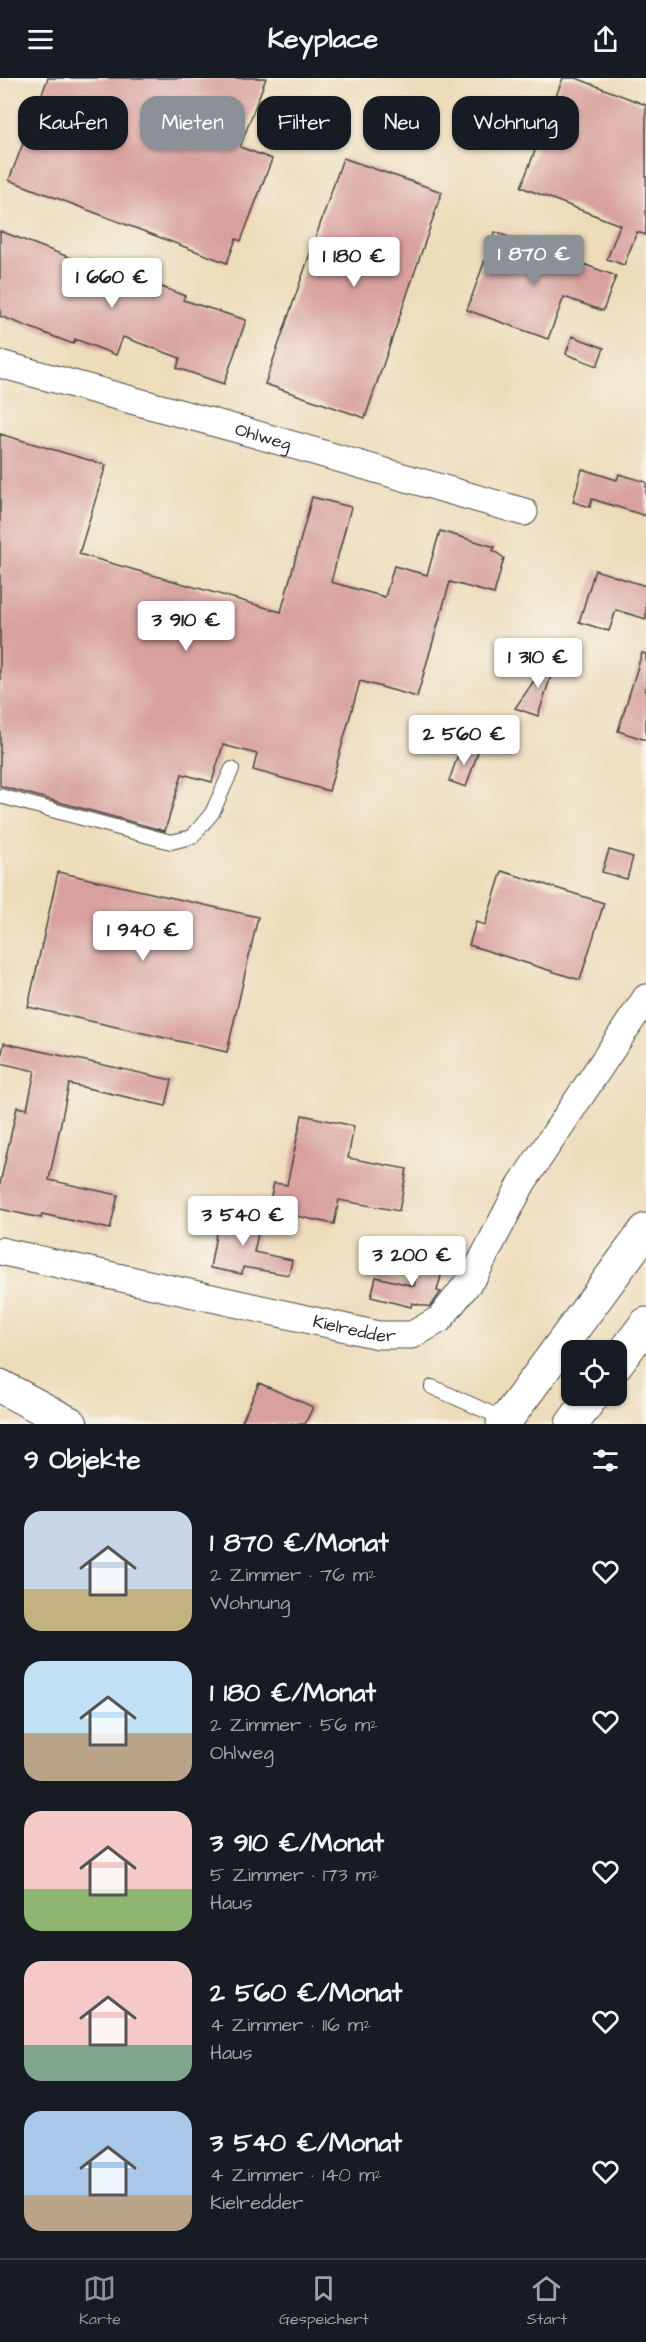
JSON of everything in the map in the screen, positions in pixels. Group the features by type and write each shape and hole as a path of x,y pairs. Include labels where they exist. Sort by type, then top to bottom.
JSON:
{"main road":[{"path":"504,1422 646,1230"},
{"path":"627,1349 646,1324"},
{"path":"0,1386 71,1424"},
{"path":"572,1424 585,1406"}],"street":[{"name":"Ohlweg","path":"0,364 241,430 524,512"},
{"name":"Kielredder","path":"0,1251 378,1335 412,1335 440,1319 475,1274 522,1183 646,998"}],"lane":[{"path":"0,796 171,842 192,837 212,813 232,769"},
{"path":"432,1387 504,1422"}],"building":[{"path":"48,78 266,78 259,96 257,96 245,134 245,96 140,96 140,150 245,149 272,159 241,241 236,239 227,263 9,180 20,150 128,150 128,96 41,96"},
{"path":"563,78 576,78 646,105 646,235 637,232 624,265 607,259 620,225 521,187 535,150 579,150 579,96 556,96"},
{"path":"343,158 442,192 365,418 265,384"},
{"path":"0,231 87,264 89,259 185,296 183,300 246,320 224,384 177,368 180,358 123,337 116,355 75,339 73,344 0,316"},
{"path":"495,232 616,276 603,311 564,297 548,339 467,310"},
{"path":"572,336 604,348 597,366 566,354"},
{"path":"0,434 106,465 79,554 281,612 312,497 351,507 331,582 385,597 394,566 427,575 440,531 495,547 493,550 504,558 494,594 450,582 417,697 360,681 329,791 253,770 257,754 223,745 212,782 182,774 165,831 0,786"},
{"path":"582,469 617,480 619,474 646,482 646,516 592,499 590,507 573,502"},
{"path":"595,570 646,586 646,619 616,610 609,631 579,622"},
{"path":"554,652 558,654 538,716 515,708"},
{"path":"642,653 646,654 646,740 618,731"},
{"path":"461,746 478,752 466,787 449,781"},
{"path":"609,850 633,857 627,879 602,872"},
{"path":"502,871 604,903 580,980 469,945 476,922 485,925"},
{"path":"58,872 258,917 227,1052 28,1007"},
{"path":"4,1043 172,1080 166,1106 69,1084 49,1180 118,1195 110,1229 42,1214 41,1218 0,1209 0,1184 17,1107 27,1109 35,1071 0,1063"},
{"path":"302,1115 354,1126 348,1158 407,1169 399,1211 339,1200 334,1224 268,1210 274,1183 287,1185"},
{"path":"220,1212 261,1220 254,1252 292,1260 289,1275 243,1267 242,1274 210,1268"},
{"path":"420,1258 444,1264 437,1291 441,1292 430,1307 412,1303 411,1307 371,1297 376,1277 414,1286"},
{"path":"259,1383 313,1407 305,1424 241,1424"}]}
